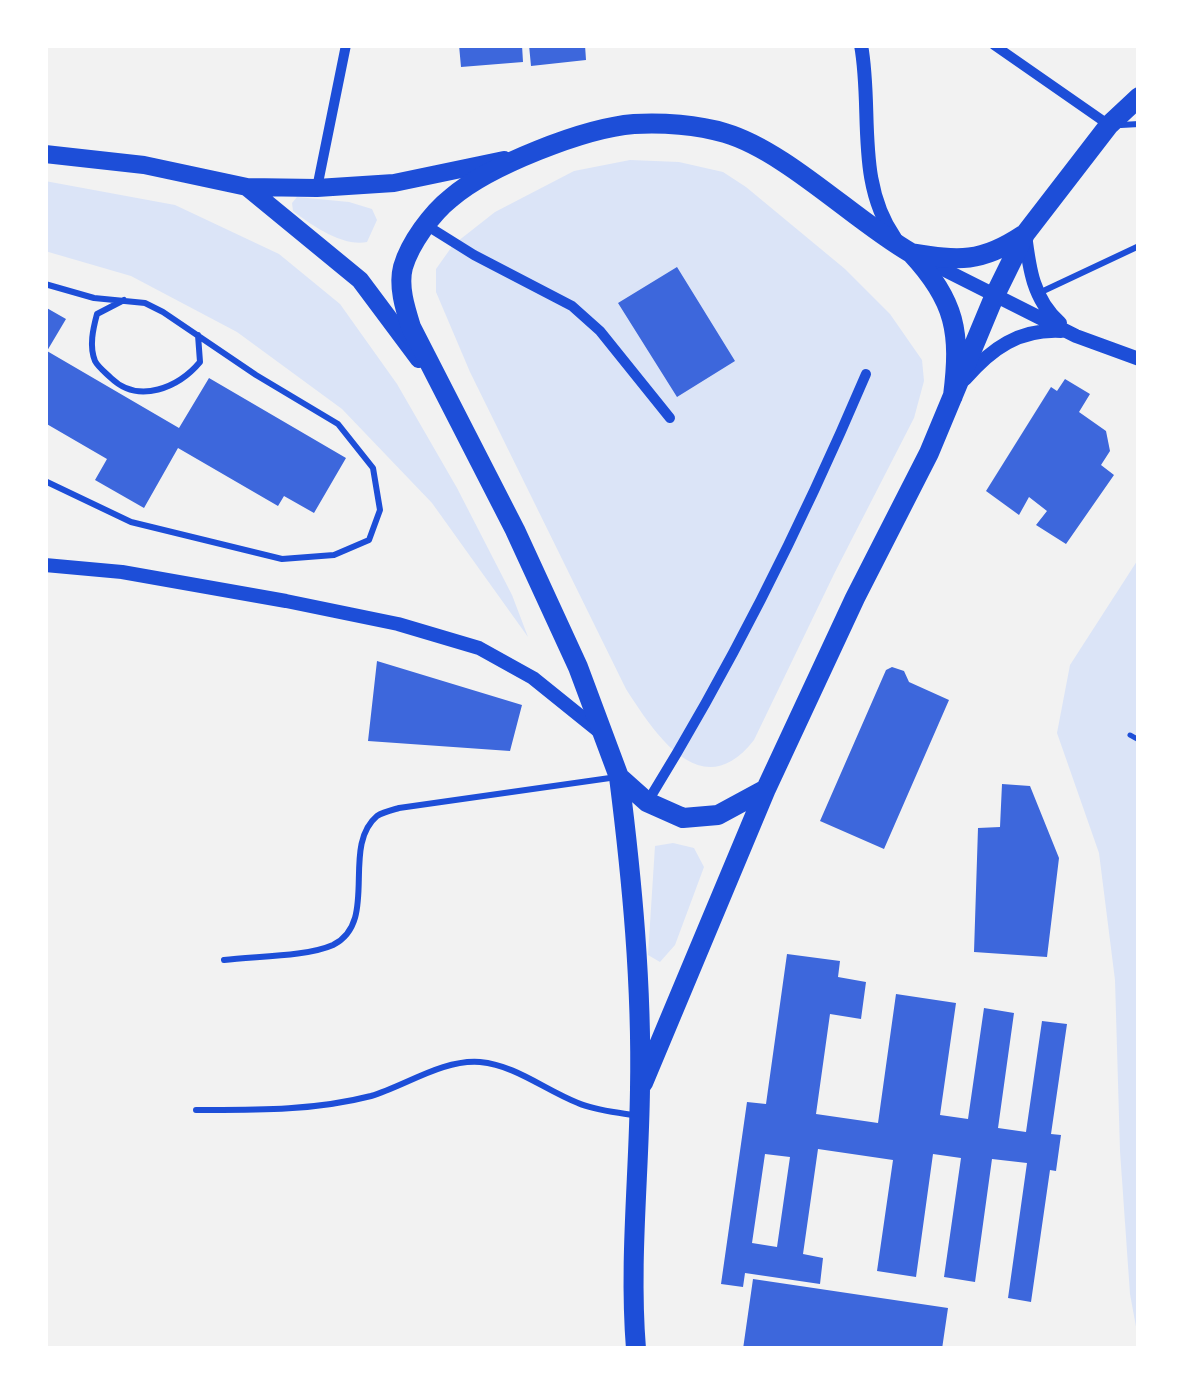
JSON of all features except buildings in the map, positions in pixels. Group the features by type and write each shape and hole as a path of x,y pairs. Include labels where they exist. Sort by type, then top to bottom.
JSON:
{"highway":[{"path":"640,1090 766,789 953,396 1024,234 1109,125 1139,96"},
{"path":"636,1349 632,1300 640,1090 631,890 618,776 578,667 515,530 410,326 402,297 403,267 426,225 448,199 472,182 536,152 597,130 634,124 726,133 763,151 907,251 937,284 956,332 953,396"},
{"path":"907,251 966,260 998,250 1024,234"},
{"path":"618,776 647,802 682,818 718,815 766,789"}],"main road":[{"path":"45,154 144,165 247,188 317,188 394,183 536,152"},
{"path":"247,188 360,280 442,391"}],"street":[{"path":"317,188 346,45"},
{"path":"861,45 865,130 872,181 884,221 907,251 1076,336"},
{"path":"994,45 1109,125"},
{"path":"426,225 572,306 600,332 670,418"},
{"path":"1024,234 1038,293 1056,320 1076,336"},
{"path":"953,396 990,353 1020,334 1059,331 1139,359"},
{"path":"647,802 745,634 829,462 866,374"},
{"path":"45,565 122,572 286,601 398,624 479,648 533,678 605,736"}],"lane":[{"path":"1109,125 1139,124"},
{"path":"1038,293 1139,246"},
{"path":"45,284 94,298 145,303 338,424 373,468 380,510 369,540 334,555 282,559 131,522 45,481"},
{"path":"125,300 97,314 92,335 96,363 118,385 144,392 169,388 186,378 200,362 198,335"},
{"path":"224,960 332,946 347,934 356,912 367,828 379,814 618,776"},
{"path":"196,1110 321,1106 372,1095 475,1061 503,1066 581,1105 638,1116"}],"path":[{"path":"1130,735 1139,740"}],"shaded area":[{"path":"630,160 679,162 723,172 746,187 845,269 890,314 922,360 924,381 914,418 754,740 735,759 716,767 698,765 666,743 626,689 470,372 436,292 436,269 453,245 495,212 574,171"},
{"path":"45,181 175,205 279,254 340,304 397,384 457,488 512,595 528,637 432,503 342,409 237,332 131,276 45,251"},
{"path":"297,197 349,202 372,209 377,220 367,242 348,241 293,211 292,203"},
{"path":"1139,558 1139,1343 1130,1294 1120,1151 1115,980 1099,853 1057,733 1070,665"},
{"path":"673,843 694,848 704,867 675,945 660,962 648,955 655,846"}]}
